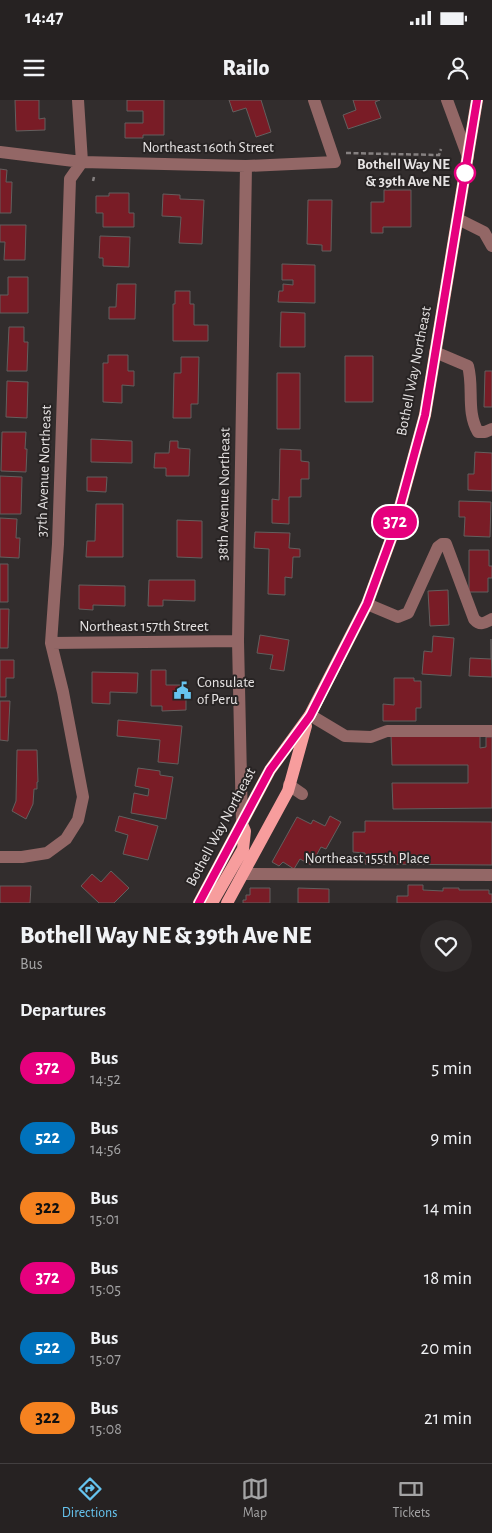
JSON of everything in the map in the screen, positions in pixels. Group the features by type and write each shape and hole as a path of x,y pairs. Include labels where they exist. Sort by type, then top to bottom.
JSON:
{"main road":[{"name":"Bothell Way Northeast","path":"199,903 270,770 309,717 367,604 392,536 425,415 477,100"},
{"name":"Bothell Way Northeast","path":"227,903 288,791 309,717"},
{"path":"212,903 243,848 245,831 242,824"}],"street":[{"path":"78,100 82,162"},
{"name":"Northeast 160th Street","path":"0,152 82,162 246,166 334,162 314,100"},
{"path":"446,100 468,157"},
{"name":"37th Avenue Northeast","path":"0,857 22,857 47,853 66,839 78,820 83,797 51,643 58,544 70,179 82,162"},
{"name":"38th Avenue Northeast","path":"242,824 238,641 246,166"},
{"path":"458,219 484,232 492,246"},
{"path":"435,352 468,366 471,374 473,424 478,432 492,429"},
{"path":"367,604 398,617 408,613 438,548 442,544 446,544 474,619 477,623 482,624 492,619"},
{"name":"Northeast 157th Street","path":"51,643 238,641"},
{"path":"309,717 345,736 372,736 387,731 492,731"},
{"path":"289,785 302,794"},
{"name":"Northeast 155th Place","path":"243,874 366,880 492,875"}],"path":[{"path":"346,153 439,156 441,149"}],"building":[{"path":"15,100 39,100 39,119 45,118 45,130 16,131"},
{"path":"127,100 164,100 164,135 143,135 143,138 125,138 125,123 143,123 143,111 127,111"},
{"path":"229,100 261,100 271,132 256,137 246,108 233,112"},
{"path":"353,100 380,100 375,102 381,118 348,129 343,115 356,110"},
{"path":"0,169 7,170 6,182 12,182 11,213 0,213"},
{"path":"384,190 411,190 411,227 383,227 383,233 371,233 371,202 384,202"},
{"path":"109,193 129,193 129,213 134,213 134,227 103,227 103,213 96,213 96,196 109,196"},
{"path":"163,194 180,195 180,199 204,200 202,244 179,243 181,217 162,216"},
{"path":"308,200 332,200 331,251 322,251 322,245 307,244"},
{"path":"0,225 26,225 25,260 4,260 5,242 0,242"},
{"path":"100,236 130,237 129,267 103,266 103,258 99,258"},
{"path":"282,264 315,265 315,303 278,302 279,291 283,291 283,284 293,285 293,280 282,280"},
{"path":"8,277 28,277 28,313 0,313 0,295 8,295"},
{"path":"117,284 136,284 135,319 109,319 109,307 116,307"},
{"path":"175,291 190,291 190,304 194,304 194,325 208,325 208,341 173,341"},
{"path":"281,312 305,313 305,347 280,347"},
{"path":"9,327 24,327 24,342 28,342 27,371 7,371"},
{"path":"108,355 128,355 128,371 134,371 134,386 122,385 122,403 103,402 103,363 108,363"},
{"path":"345,356 373,356 373,402 345,402"},
{"path":"181,357 199,357 198,404 191,404 191,418 173,418 174,373 181,373"},
{"path":"485,371 492,371 492,407 484,407"},
{"path":"277,373 300,373 300,429 277,429"},
{"path":"7,381 28,382 27,418 6,417"},
{"path":"2,432 26,432 26,472 1,471"},
{"path":"91,439 132,441 132,463 91,462"},
{"path":"170,441 178,441 178,448 190,449 189,476 166,476 166,468 154,468 155,453 169,453"},
{"path":"280,449 301,450 301,461 309,462 309,479 301,479 301,497 289,497 289,524 272,523 272,499 279,500"},
{"path":"475,452 492,453 492,491 468,490 468,474 474,474"},
{"path":"0,476 22,477 21,514 0,514"},
{"path":"87,477 107,477 106,492 87,491"},
{"path":"459,501 491,502 490,537 464,536 465,517 459,517"},
{"path":"96,504 123,504 123,557 86,557 87,541 95,541"},
{"path":"0,518 17,519 16,538 20,538 19,558 0,557"},
{"path":"177,520 202,521 202,558 177,557"},
{"path":"255,532 290,533 289,548 300,549 300,557 293,557 292,578 285,577 285,595 268,594 269,549 254,548"},
{"path":"469,550 489,550 489,566 492,566 492,578 488,578 488,592 469,592"},
{"path":"0,564 8,564 8,602 0,602"},
{"path":"149,580 195,580 195,601 163,600 163,606 148,606"},
{"path":"79,585 125,586 125,606 93,605 93,610 79,609"},
{"path":"448,590 449,625 430,626 428,591"},
{"path":"0,609 9,609 8,648 0,648"},
{"path":"260,635 289,640 284,671 270,669 273,655 257,653"},
{"path":"433,636 454,638 451,676 422,674 424,651 432,652"},
{"path":"491,639 492,677 469,676 470,658 491,659"},
{"path":"0,660 14,660 14,678 6,678 6,697 0,697"},
{"path":"151,670 166,670 166,685 186,685 186,710 162,711 162,706 151,706"},
{"path":"92,672 138,673 137,693 110,692 110,704 92,703"},
{"path":"394,678 414,678 414,681 421,681 421,708 416,708 416,721 383,721 383,704 394,705"},
{"path":"0,701 10,701 8,741 0,740"},
{"path":"118,720 182,726 178,764 158,762 160,740 117,736"},
{"path":"480,734 480,748 486,747 486,737 492,737 492,808 393,809 392,783 468,783 468,765 392,765 391,735"},
{"path":"17,750 37,750 37,789 34,789 33,804 26,819 12,811 16,801"},
{"path":"138,768 160,771 160,775 173,777 166,819 131,813 134,793 148,796 149,789 135,786"},
{"path":"119,816 158,826 148,860 123,854 128,835 115,831"},
{"path":"330,816 341,822 326,849 321,847 311,865 300,859 294,869 283,862 279,866 272,862 297,817 311,824 313,820 325,826"},
{"path":"365,821 492,822 492,865 365,864 365,853 353,852 353,832 365,832"},
{"path":"111,871 129,888 114,903 99,903 81,886 92,874 101,882"},
{"path":"408,885 423,885 423,890 443,891 443,888 459,888 459,890 489,890 489,894 492,894 492,903 397,903 397,896 408,896"},
{"path":"0,886 31,886 30,903 0,903"},
{"path":"250,888 270,888 270,903 243,903 243,900 246,900 246,895 250,895"},
{"path":"298,888 329,889 329,903 298,903"}],"bus line":[{"name":"372","path":"199,903 270,770 310,716 367,604 392,536 425,415 477,100"}],"place":[{"name":"Bothell Way NE & 39th Ave NE","path":"465,173"},
{"name":"Consulate of Peru","path":"183,691"}]}
